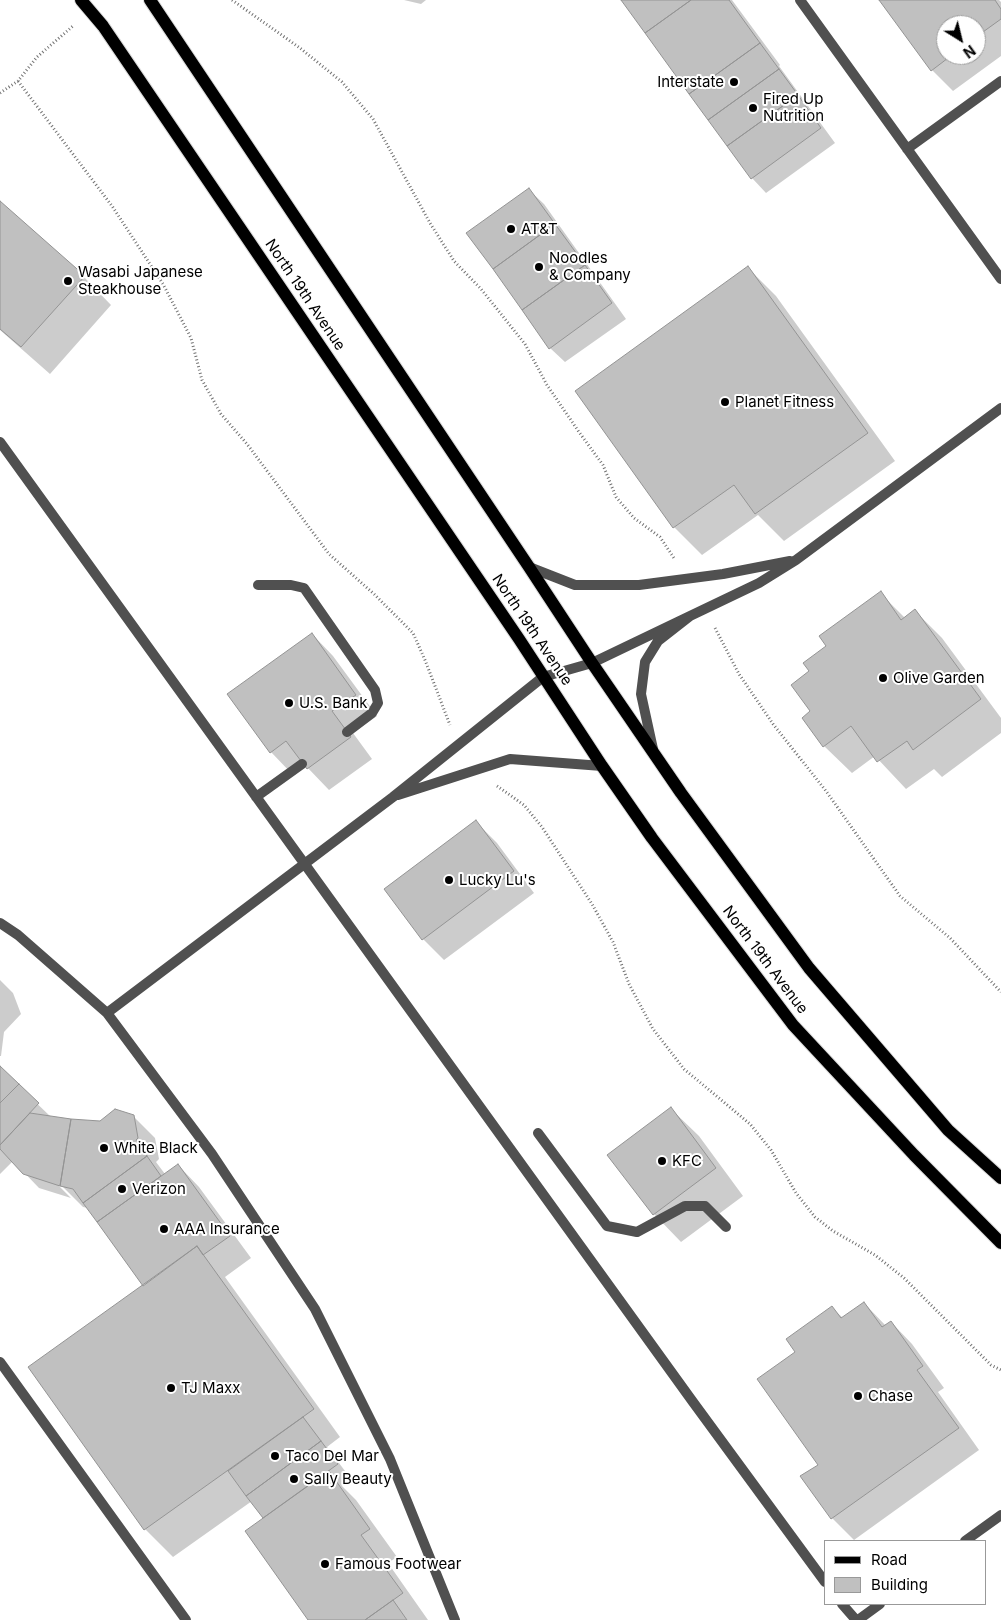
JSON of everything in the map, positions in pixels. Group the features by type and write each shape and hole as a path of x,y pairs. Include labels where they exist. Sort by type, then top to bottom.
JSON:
{"main road":[{"name":"North 19th Avenue","path":"81,0 102,26 147,91 652,838 793,1025 914,1155 1001,1243"},
{"name":"North 19th Avenue","path":"150,0 654,754 809,968 948,1130 1001,1178"}],"street":[{"path":"800,0 1001,279"},
{"path":"907,149 1001,81"},
{"path":"107,1013 393,797 543,676 592,662 759,583 796,560 1001,408"},
{"path":"0,442 807,1560 824,1581"},
{"path":"529,567 575,585 640,585 723,574 796,560"},
{"path":"258,585 291,585 304,588 375,690 378,704 372,714 347,732"},
{"path":"654,754 641,694 645,662 658,641 690,616"},
{"path":"393,797 510,759 602,766"},
{"path":"256,797 302,764"},
{"path":"0,924 18,935 107,1013 212,1154 315,1309 390,1459 455,1620"},
{"path":"538,1132 607,1226 637,1232 685,1206 706,1206 726,1227"},
{"path":"0,1362 186,1620"},
{"path":"966,1540 1001,1515"},
{"path":"843,1605 857,1620 879,1605"}],"path":[{"path":"232,0 300,48 342,82 373,119 430,223 454,261 481,289 525,344 578,432 603,465 616,497 634,518 660,537 687,579"},
{"path":"0,93 18,81 37,57 91,11"},
{"path":"18,81 112,206 163,284 191,338 202,380 221,414 247,444 329,554 374,594 413,633 459,744"},
{"path":"704,609 739,674 768,717 826,791 900,896 950,938 1001,992"},
{"path":"476,770 524,805 542,827 592,904 613,942 629,984 653,1030 684,1069 750,1124 771,1150 796,1193 815,1217 832,1232 875,1255 904,1278 991,1365 1001,1370"}],"building":[{"path":"621,0 691,0 645,33"},
{"path":"691,0 729,0 760,43 689,94 645,33"},
{"path":"879,0 995,0 1001,9 1001,19 986,30 986,15 936,15 936,65 939,65 931,71"},
{"name":"Interstate","path":"760,43 779,69 708,120 689,94"},
{"name":"Fired Up Nutrition","path":"779,69 798,95 727,146 708,120"},
{"path":"798,95 821,128 751,179 727,146"},
{"name":"AT&T","path":"529,188 555,224 493,269 466,233"},
{"path":"0,201 85,276 21,347 0,329"},
{"name":"Noodles & Company","path":"555,224 585,265 522,310 493,269"},
{"path":"585,265 612,303 549,349 522,310"},
{"path":"748,266 868,433 755,514 734,485 673,528 575,391"},
{"name":"Olive Garden","path":"881,591 901,620 915,609 981,699 913,750 907,741 877,762 851,726 823,747 802,718 810,711 791,685 809,671 803,663 826,646 819,636"},
{"name":"U.S. Bank","path":"312,633 356,695 332,711 351,737 307,769 286,741 270,753 227,694"},
{"name":"Lucky Lu's","path":"476,820 514,871 422,940 384,889"},
{"path":"0,1066 19,1084 0,1103"},
{"path":"19,1084 39,1103 0,1145 0,1103"},
{"name":"KFC","path":"671,1107 716,1168 653,1215 607,1155"},
{"name":"White Black","path":"115,1109 134,1115 138,1138 136,1140 147,1156 83,1203 73,1189 60,1186 71,1119 100,1121"},
{"path":"30,1113 71,1119 60,1186 23,1174 0,1149 0,1145"},
{"name":"Verizon","path":"147,1156 161,1176 97,1222 83,1203"},
{"name":"AAA Insurance","path":"178,1164 230,1236 203,1255 197,1246 143,1286 97,1222"},
{"name":"TJ Maxx","path":"197,1246 314,1409 144,1530 28,1367"},
{"path":"864,1302 882,1327 891,1321 923,1366 917,1370 959,1428 831,1519 800,1476 818,1465 757,1379 795,1352 786,1339 832,1306 841,1318"},
{"name":"Taco Del Mar","path":"303,1417 321,1441 246,1496 228,1471"},
{"name":"Sally Beauty","path":"321,1441 338,1464 263,1518 246,1496"},
{"name":"Famous Footwear","path":"329,1471 370,1529 361,1535 403,1593 365,1620 308,1620 245,1531"},
{"path":"393,1600 407,1620 365,1620"}],"place":[{"name":"Interstate","path":"734,82"},
{"name":"Fired Up Nutrition","path":"753,108"},
{"name":"AT&T","path":"511,229"},
{"name":"Noodles & Company","path":"539,267"},
{"name":"Wasabi Japanese Steakhouse","path":"68,281"},
{"name":"Planet Fitness","path":"725,402"},
{"name":"Olive Garden","path":"883,678"},
{"name":"U.S. Bank","path":"289,703"},
{"name":"Lucky Lu's","path":"449,880"},
{"name":"White Black","path":"104,1148"},
{"name":"KFC","path":"662,1161"},
{"name":"Verizon","path":"122,1189"},
{"name":"AAA Insurance","path":"164,1229"},
{"name":"TJ Maxx","path":"171,1388"},
{"name":"Chase","path":"858,1396"},
{"name":"Taco Del Mar","path":"275,1456"},
{"name":"Sally Beauty","path":"294,1479"},
{"name":"Famous Footwear","path":"325,1564"}]}
